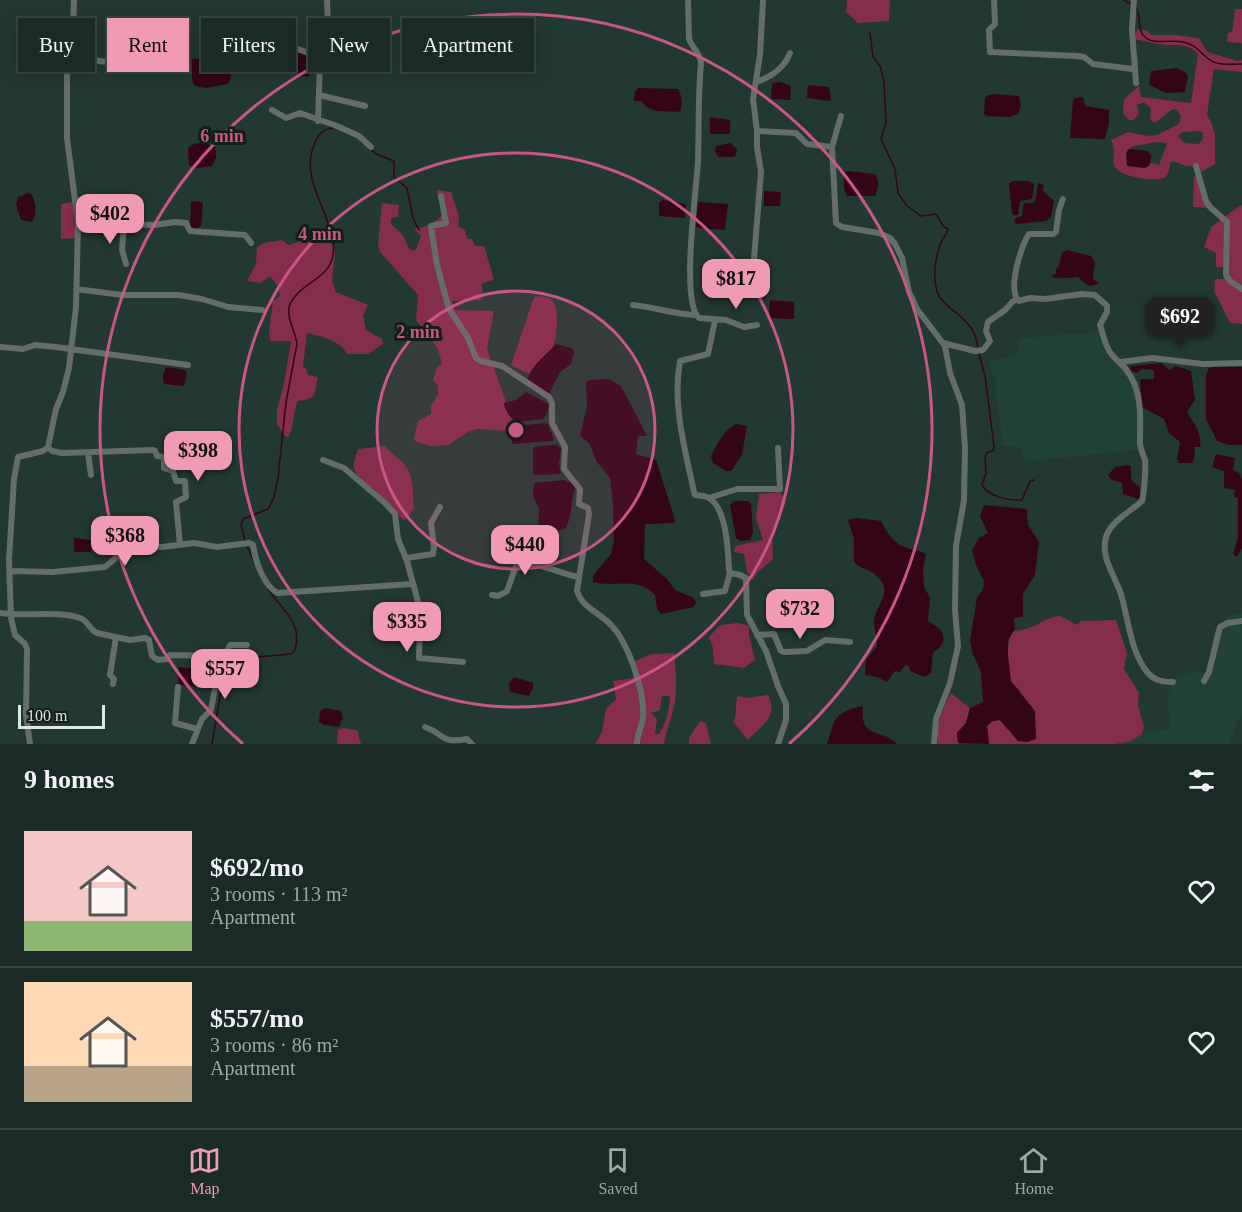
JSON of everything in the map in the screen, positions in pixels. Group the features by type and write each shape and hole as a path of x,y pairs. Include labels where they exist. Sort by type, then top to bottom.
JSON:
{"street":[{"path":"73,18 74,0"},
{"path":"327,0 328,18"},
{"path":"688,0 690,44 697,50 701,63 698,162 690,258 695,315"},
{"path":"757,290 760,272 754,259 761,172 753,108 760,55 763,0"},
{"path":"994,0 996,20 989,30 990,52 1077,56 1084,57 1093,64 1133,69"},
{"path":"1134,0 1133,69 1136,83"},
{"path":"756,82 769,78 781,69 790,53"},
{"path":"30,744 26,716 27,649 15,635 11,615 10,571 14,479 16,461 20,455 39,452 48,447 56,409 63,393 71,349 78,224 67,138 68,72"},
{"path":"318,121 321,72"},
{"path":"319,95 365,106"},
{"path":"272,110 286,117 300,114 347,129 359,136 370,147"},
{"path":"841,116 832,147 836,223 842,227 879,233 896,244 902,258 909,292 917,309 943,343 947,352 950,373 962,405 965,448 963,508 956,546 955,610 958,646 950,682 936,719 934,744"},
{"path":"757,131 796,133 807,144 832,147"},
{"path":"1196,166 1206,201 1227,222 1226,275 1242,289"},
{"path":"441,196 446,223 431,226 437,265 449,309 468,338 476,358 502,366 519,375 534,389 549,397 552,403 552,423 565,450 564,469 580,489 579,504 588,508 589,514 577,591 579,598 613,627 635,670 643,716 637,735 637,744"},
{"path":"1016,298 1014,287 1025,239 1034,232 1053,234 1056,232 1063,199"},
{"path":"75,200 114,206 118,209 124,224 122,250 126,264"},
{"path":"124,224 186,223 190,231 245,235 251,243"},
{"path":"76,289 122,295 179,295 228,307 262,310"},
{"path":"1016,298 1019,301 1030,298 1095,295 1107,306 1107,312 1100,325 1108,349 1112,356 1127,368 1137,392 1142,419 1141,450 1145,469 1142,501 1113,524 1106,538 1105,549 1120,592 1131,636 1147,672 1156,680 1173,682"},
{"path":"943,343 975,351 983,350 990,341 986,331 988,322 1005,310 1016,298"},
{"path":"633,305 651,306 679,315 695,315 699,318 732,322 744,327 757,325"},
{"path":"703,594 725,591 730,573 722,517 718,506 705,495 699,496 694,492 679,419 677,383 680,361 708,354 715,320"},
{"path":"0,347 25,349 35,345 188,365"},
{"path":"1121,363 1152,358 1203,364 1242,363"},
{"path":"48,447 52,451 62,453 153,450 157,456 164,457 164,468 173,471 176,482 186,484 186,497 176,502 180,545"},
{"path":"709,498 737,489 780,489 778,448"},
{"path":"88,453 91,475"},
{"path":"323,460 344,468 392,510 396,518 398,539 406,558 420,610 419,658 463,662"},
{"path":"406,558 426,557 433,554 431,523 440,507"},
{"path":"10,571 53,572 105,567 133,547 199,543 217,547 249,543 253,545 268,585 278,593 412,584"},
{"path":"492,595 498,596 507,591 516,566 520,564 546,566 579,577"},
{"path":"730,573 740,574 746,578 747,615 758,635 786,704 786,720 778,744"},
{"path":"0,613 74,616 86,621 93,632 149,640 152,656 158,660 166,659 170,655 221,656 225,655 230,645 247,645"},
{"path":"1204,681 1209,672 1220,627 1242,621"},
{"path":"758,635 774,634 783,652 807,651 825,640 849,642"},
{"path":"113,684 114,679 110,675 116,637"},
{"path":"192,744 202,719 211,710 221,656"},
{"path":"178,687 175,723 197,729"},
{"path":"425,727 452,743 467,739 472,744"}],"shaded area":[{"path":"847,0 890,0 889,21 858,23 846,12"},
{"path":"1235,9 1242,9 1242,43 1227,42 1228,33 1232,32"},
{"path":"1137,29 1148,31 1151,35 1199,38 1207,52 1237,61 1242,60 1242,72 1214,69 1207,115 1215,135 1215,164 1201,172 1198,166 1171,162 1166,177 1153,179 1123,174 1115,167 1111,140 1128,132 1148,136 1157,135 1179,124 1181,116 1176,109 1171,110 1155,123 1150,120 1151,109 1144,102 1137,105 1139,114 1134,120 1129,120 1123,114 1124,99 1139,86 1141,97 1191,103 1198,54 1195,50 1179,45 1162,45 1135,39","holes":["1200,131 1203,133 1203,139 1199,144 1185,143 1178,136 1182,132","1157,142 1167,143 1159,165 1151,163 1148,167 1127,150 1134,146"]},
{"path":"296,52 308,56 308,72 311,72 308,77 283,72 296,72"},
{"path":"201,58 201,72 231,72 228,84 206,88 195,86 192,80 192,59"},
{"path":"1177,68 1188,76 1185,92 1166,93 1149,85 1151,71"},
{"path":"780,82 791,86 790,100 771,99 772,83"},
{"path":"808,85 829,87 831,101 807,98"},
{"path":"638,88 678,89 682,100 680,112 653,110 642,101 634,101"},
{"path":"995,94 1019,96 1021,106 1018,114 1009,117 986,116 984,113 985,98"},
{"path":"1083,97 1085,106 1109,110 1105,139 1070,138 1073,101 1074,98"},
{"path":"710,117 730,120 730,134 710,134"},
{"path":"200,143 215,146 216,158 212,166 197,168 189,165 188,148"},
{"path":"730,143 737,149 735,157 718,157 715,151 716,146"},
{"path":"1129,149 1148,151 1151,156 1150,165 1145,168 1127,166 1126,153"},
{"path":"847,171 875,174 878,185 875,196 847,196 844,189 844,173"},
{"path":"1194,177 1198,177 1208,208 1193,207"},
{"path":"1030,181 1034,185 1032,199 1020,201 1018,215 1013,215 1012,212 1009,183"},
{"path":"1038,183 1044,185 1043,191 1054,201 1051,217 1046,221 1016,224 1014,221 1022,216 1024,203 1033,203 1036,198"},
{"path":"437,190 451,192 459,216 458,226 465,230 467,239 472,239 475,246 484,246 494,279 482,284 483,297 480,300 452,301 455,310 494,311 487,349 506,402 504,404 506,410 514,421 508,431 477,429 448,445 430,446 415,441 414,438 418,421 431,414 431,406 438,394 438,386 433,380 437,367 442,364 438,349 416,320 418,295 380,252 378,245 382,203 399,205 398,217 391,218 391,224 402,234 410,250 416,250 421,236 414,229 433,223 447,208 438,198"},
{"path":"764,191 781,192 780,206 764,206"},
{"path":"28,193 33,197 36,208 31,222 21,220 16,205 18,197"},
{"path":"663,200 686,204 685,218 659,216 659,203"},
{"path":"72,202 76,238 61,239 61,204"},
{"path":"191,202 202,202 203,205 201,226 197,229 190,227"},
{"path":"698,202 728,204 725,230 696,226"},
{"path":"1241,205 1242,324 1230,323 1214,291 1215,279 1224,279 1229,276 1228,267 1216,267 1216,253 1204,247 1211,227"},
{"path":"327,229 335,252 332,281 336,292 368,305 363,315 366,330 382,339 383,344 368,354 347,354 335,342 307,333 303,367 306,368 308,375 318,377 314,396 298,401 288,437 277,424 277,410 291,341 270,341 269,330 273,301 280,296 277,285 270,276 261,283 247,281 256,264 257,247 264,243 282,240 289,245 301,241 313,241 319,230"},
{"path":"1067,250 1091,256 1095,262 1093,279 1099,283 1090,286 1078,277 1051,277 1056,273 1062,253"},
{"path":"542,296 552,300 556,307 555,340 552,349 529,374 511,365 534,297"},
{"path":"770,300 794,302 794,319 769,318"},
{"path":"1100,332 1108,358 1125,367 1133,386 1137,408 1139,450 1029,461 1023,457 1021,447 1001,446 996,382 988,361 1018,354 1019,338"},
{"path":"556,344 572,348 574,352 571,364 560,372 549,394 528,381 534,366"},
{"path":"1161,363 1169,370 1176,366 1191,371 1195,400 1187,412 1200,437 1200,447 1194,447 1193,463 1179,463 1177,459 1180,442 1169,433 1164,419 1142,407 1140,380 1154,379 1154,370 1142,369 1137,373 1131,371 1130,366"},
{"path":"166,367 185,370 187,374 184,386 164,384 163,376"},
{"path":"1212,367 1242,367 1242,445 1229,445 1217,441 1206,419 1206,375"},
{"path":"609,379 621,386 647,436 638,436 636,454 656,460 674,517 675,523 645,524 644,559 667,579 675,590 694,598 696,602 694,607 661,614 657,609 655,595 648,589 633,584 593,582 593,576 611,554 614,542 613,504 610,478 597,462 589,443 580,436 587,407 586,382"},
{"path":"526,392 549,404 543,419 517,422 505,408 504,403 516,400"},
{"path":"548,424 553,441 512,444 512,435 516,426"},
{"path":"736,424 747,426 742,455 731,471 726,471 713,463 711,456 725,433"},
{"path":"557,445 561,449 559,463 561,474 533,475 534,447"},
{"path":"385,446 410,473 414,509 404,521 391,505 366,485 356,474 354,468 358,449"},
{"path":"1216,454 1235,458 1233,470 1239,473 1242,479 1242,548 1237,557 1233,554 1238,537 1238,498 1234,497 1235,490 1224,488 1224,471 1212,467"},
{"path":"1129,465 1131,480 1139,486 1141,495 1138,499 1123,494 1122,483 1112,480 1108,475 1115,467"},
{"path":"564,480 572,483 575,488 566,528 553,533 538,529 539,508 533,496 534,483"},
{"path":"780,492 786,503 772,531 773,559 757,573 753,580 747,572 744,554 734,552 735,546 763,540 756,518 759,494"},
{"path":"734,501 748,501 751,504 753,532 750,540 741,541 736,538 730,505"},
{"path":"984,505 1027,509 1028,525 1039,542 1035,575 1023,594 1023,617 1014,618 1015,629 1008,640 1011,681 1035,711 1036,739 1027,742 1018,741 1000,720 993,721 987,726 989,744 958,743 957,733 966,723 970,708 983,702 981,672 972,652 970,640 977,598 983,589 984,581 972,550 979,538 988,533 980,516"},
{"path":"857,518 881,521 888,534 898,544 926,554 923,569 924,587 930,598 928,621 940,629 943,640 941,646 933,652 931,673 924,677 910,671 909,666 905,665 900,672 895,671 887,682 865,675 866,660 877,646 874,622 884,588 875,574 854,562 854,539 848,520"},
{"path":"74,538 91,540 91,552 74,552"},
{"path":"1242,613 1242,717 1239,717 1230,744 1113,744 1131,741 1142,734 1169,728 1168,695 1173,679 1192,671 1204,675 1208,668 1214,631 1219,623 1233,614"},
{"path":"1060,616 1077,625 1081,621 1116,620 1127,653 1124,669 1139,693 1138,705 1144,727 1142,734 1131,741 1115,744 989,744 987,726 993,721 1000,720 1007,729 1021,692 1011,681 1008,670 1008,649 1012,631 1027,629"},
{"path":"738,623 749,626 755,660 744,668 714,664 713,648 709,637 720,625"},
{"path":"674,653 676,697 664,744 595,744 602,732 606,709 616,699 613,681 633,678 635,661 651,654","holes":["662,696 670,696 664,725 659,734 655,734 657,719 651,713 660,710"]},
{"path":"179,667 199,669 199,686 178,685"},
{"path":"514,677 533,683 529,696 510,692 509,683"},
{"path":"951,693 970,708 966,723 957,733 959,744 938,744 939,724"},
{"path":"768,695 771,703 770,715 748,740 733,722 738,696 746,698"},
{"path":"861,706 868,729 897,744 827,744 840,714"},
{"path":"325,708 341,711 343,718 339,727 319,722 320,711"},
{"path":"700,721 706,723 711,744 689,744 689,738"},
{"path":"343,728 357,730 361,744 337,744 338,730"}],"waterway":[{"path":"1124,0 1132,5"},
{"path":"1136,8 1141,32 1146,38 1159,42 1187,43 1213,62 1242,64"},
{"path":"870,33 873,57 880,66 884,81 886,123 881,139 895,169 898,193 907,206 921,216 936,214 944,227 948,229 936,261 937,292 941,300 967,322 976,337 978,349"},
{"path":"245,541 241,525 243,519 268,509 274,497 278,478 286,402 297,344 289,314 290,304 302,289 324,272 333,255 330,230 310,170 317,138 323,131 333,128"},
{"path":"370,149 394,161 394,177 407,188 413,218 419,230"},
{"path":"979,354 985,376 994,446 993,451 988,452 985,456 986,473 982,485 990,493 1000,497 1022,500 1030,481 1034,480"},
{"path":"247,546 255,563"},
{"path":"212,744 220,696 232,663 247,658 291,654 295,650 297,640 294,624 268,589"}]}
